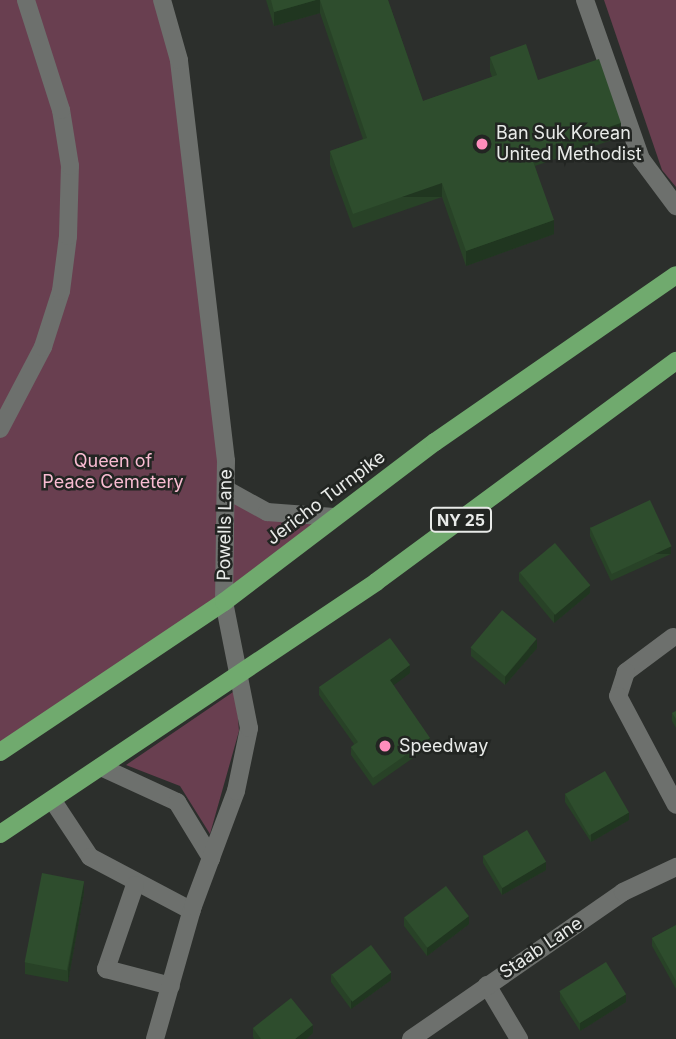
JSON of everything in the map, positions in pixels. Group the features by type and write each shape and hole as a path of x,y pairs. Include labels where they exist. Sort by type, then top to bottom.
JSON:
{"main road":[{"name":"Jericho Turnpike","path":"0,752 223,602 334,517 676,275"},
{"name":"NY 25","path":"0,834 376,582 676,361"}],"street":[{"path":"0,429 43,348 68,236 70,166 61,110 26,0"},
{"name":"Powells Lane","path":"155,1039 192,911 236,791 248,728 242,673 223,602 227,490 180,60 162,0"},
{"path":"585,0 640,159 676,206"},
{"path":"227,490 267,512 334,517"},
{"path":"673,636 626,672 618,696 676,805"},
{"path":"101,767 177,802 211,858"},
{"path":"53,801 90,857 135,885 192,911"},
{"name":"Staab Lane","path":"411,1039 623,892 676,867"},
{"path":"135,885 106,969 170,986"},
{"path":"487,985 519,1039"}],"green space":[{"name":"Queen of Peace Cemetery","path":"0,0 162,0 179,60 226,461 224,602 0,752"},
{"path":"604,0 676,0 676,187 662,170"},
{"path":"233,498 324,519 229,591"},
{"path":"236,690 239,731 210,834 180,786 126,765"}],"building":[{"path":"271,0 316,0 274,12"},
{"name":"Ban Suk Korean United Methodist","path":"320,0 388,0 423,101 497,75 490,57 526,44 538,80 599,59 621,123 530,153 554,220 466,251 442,183 353,214 330,151 367,138"},
{"path":"650,500 672,546 612,574 590,528"},
{"path":"555,543 590,585 555,615 520,573"},
{"path":"502,610 536,639 505,676 471,648"},
{"path":"390,638 410,665 390,680 430,738 373,778 351,747 358,742 319,687"},
{"path":"605,771 629,813 589,836 565,794"},
{"path":"527,830 546,862 502,888 483,856"},
{"path":"42,873 84,881 67,971 25,962"},
{"path":"446,886 469,916 427,948 404,917"},
{"path":"676,925 676,981 652,938"},
{"path":"371,945 391,972 352,1002 332,974"},
{"path":"606,962 626,994 579,1023 559,991"},
{"path":"291,998 313,1025 295,1039 261,1039 253,1028"}],"place":[{"name":"Ban Suk Korean United Methodist","path":"482,144"},
{"name":"Speedway","path":"385,746"}]}
